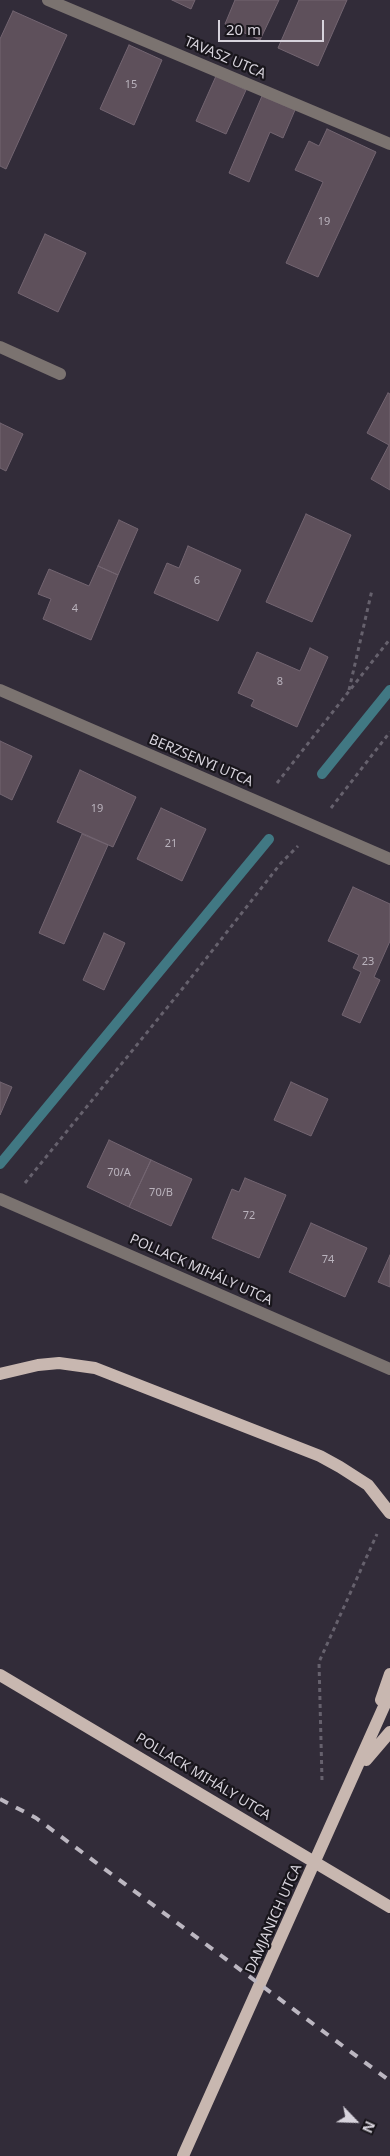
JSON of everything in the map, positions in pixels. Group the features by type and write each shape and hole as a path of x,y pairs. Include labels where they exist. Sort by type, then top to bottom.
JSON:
{"main road":[{"path":"0,1374 59,1362 95,1368 320,1456 368,1486 390,1513"},
{"path":"358,1769 390,1674"},
{"name":"POLLACK MIHÁLY UTCA","path":"0,1675 390,1907"},
{"name":"DAMJANICH UTCA","path":"183,2156 358,1769 390,1693"},
{"path":"358,1769 390,1732"}],"street":[{"name":"TAVASZ UTCA","path":"48,0 390,144"},
{"path":"0,347 60,374"},
{"name":"BERZSENYI UTCA","path":"0,690 390,859"},
{"name":"POLLACK MIHÁLY UTCA","path":"4,1201 390,1369"}],"path":[{"path":"349,693 372,590"},
{"path":"261,803 390,639"},
{"path":"4,1201 183,988 281,863 317,828 390,732"},
{"path":"322,1787 320,1662 378,1532"}],"building":[{"path":"172,0 195,0 191,9"},
{"path":"235,0 279,0 260,40 225,24"},
{"path":"299,0 347,0 318,66 278,48"},
{"path":"13,11 67,35 6,169 0,166 0,39"},
{"path":"129,45 162,60 134,125 100,109"},
{"path":"216,76 246,90 226,134 196,121"},
{"path":"262,96 295,110 283,138 270,132 249,182 229,173"},
{"path":"327,129 376,152 318,277 286,263 323,182 295,170 309,141 319,146"},
{"path":"45,234 86,253 58,312 18,293"},
{"path":"388,393 390,394 390,490 371,479 389,445 367,433"},
{"path":"0,423 23,434 6,471 0,468"},
{"path":"306,514 351,535 312,622 266,602"},
{"path":"119,520 138,529 118,575 98,566"},
{"path":"188,546 241,570 218,621 154,593 167,563 179,568"},
{"path":"98,566 118,575 91,640 43,619 51,599 38,594 49,569 89,586"},
{"path":"310,648 328,657 297,727 251,706 254,700 238,693 257,652 300,671"},
{"path":"0,741 32,756 12,800 0,794"},
{"path":"80,770 136,797 113,847 57,822"},
{"path":"161,808 206,829 182,881 137,859"},
{"path":"82,834 108,845 64,944 39,933"},
{"path":"353,887 390,904 390,941 374,977 380,980 360,1023 342,1015 361,972 353,968 359,955 328,941"},
{"path":"104,933 125,943 104,990 83,980"},
{"path":"0,1082 12,1087 0,1115"},
{"path":"291,1082 328,1099 311,1136 274,1120"},
{"path":"109,1140 151,1160 129,1207 87,1187"},
{"path":"151,1160 192,1179 171,1226 129,1207"},
{"path":"245,1178 286,1195 259,1258 212,1238 232,1189 239,1192"},
{"path":"311,1223 367,1248 345,1297 289,1272"},
{"path":"390,1255 390,1287 378,1282"}],"waterway":[{"path":"322,774 390,690"},
{"path":"0,1164 269,839"}],"railway":[{"path":"0,1799 36,1818 390,2081"}]}
